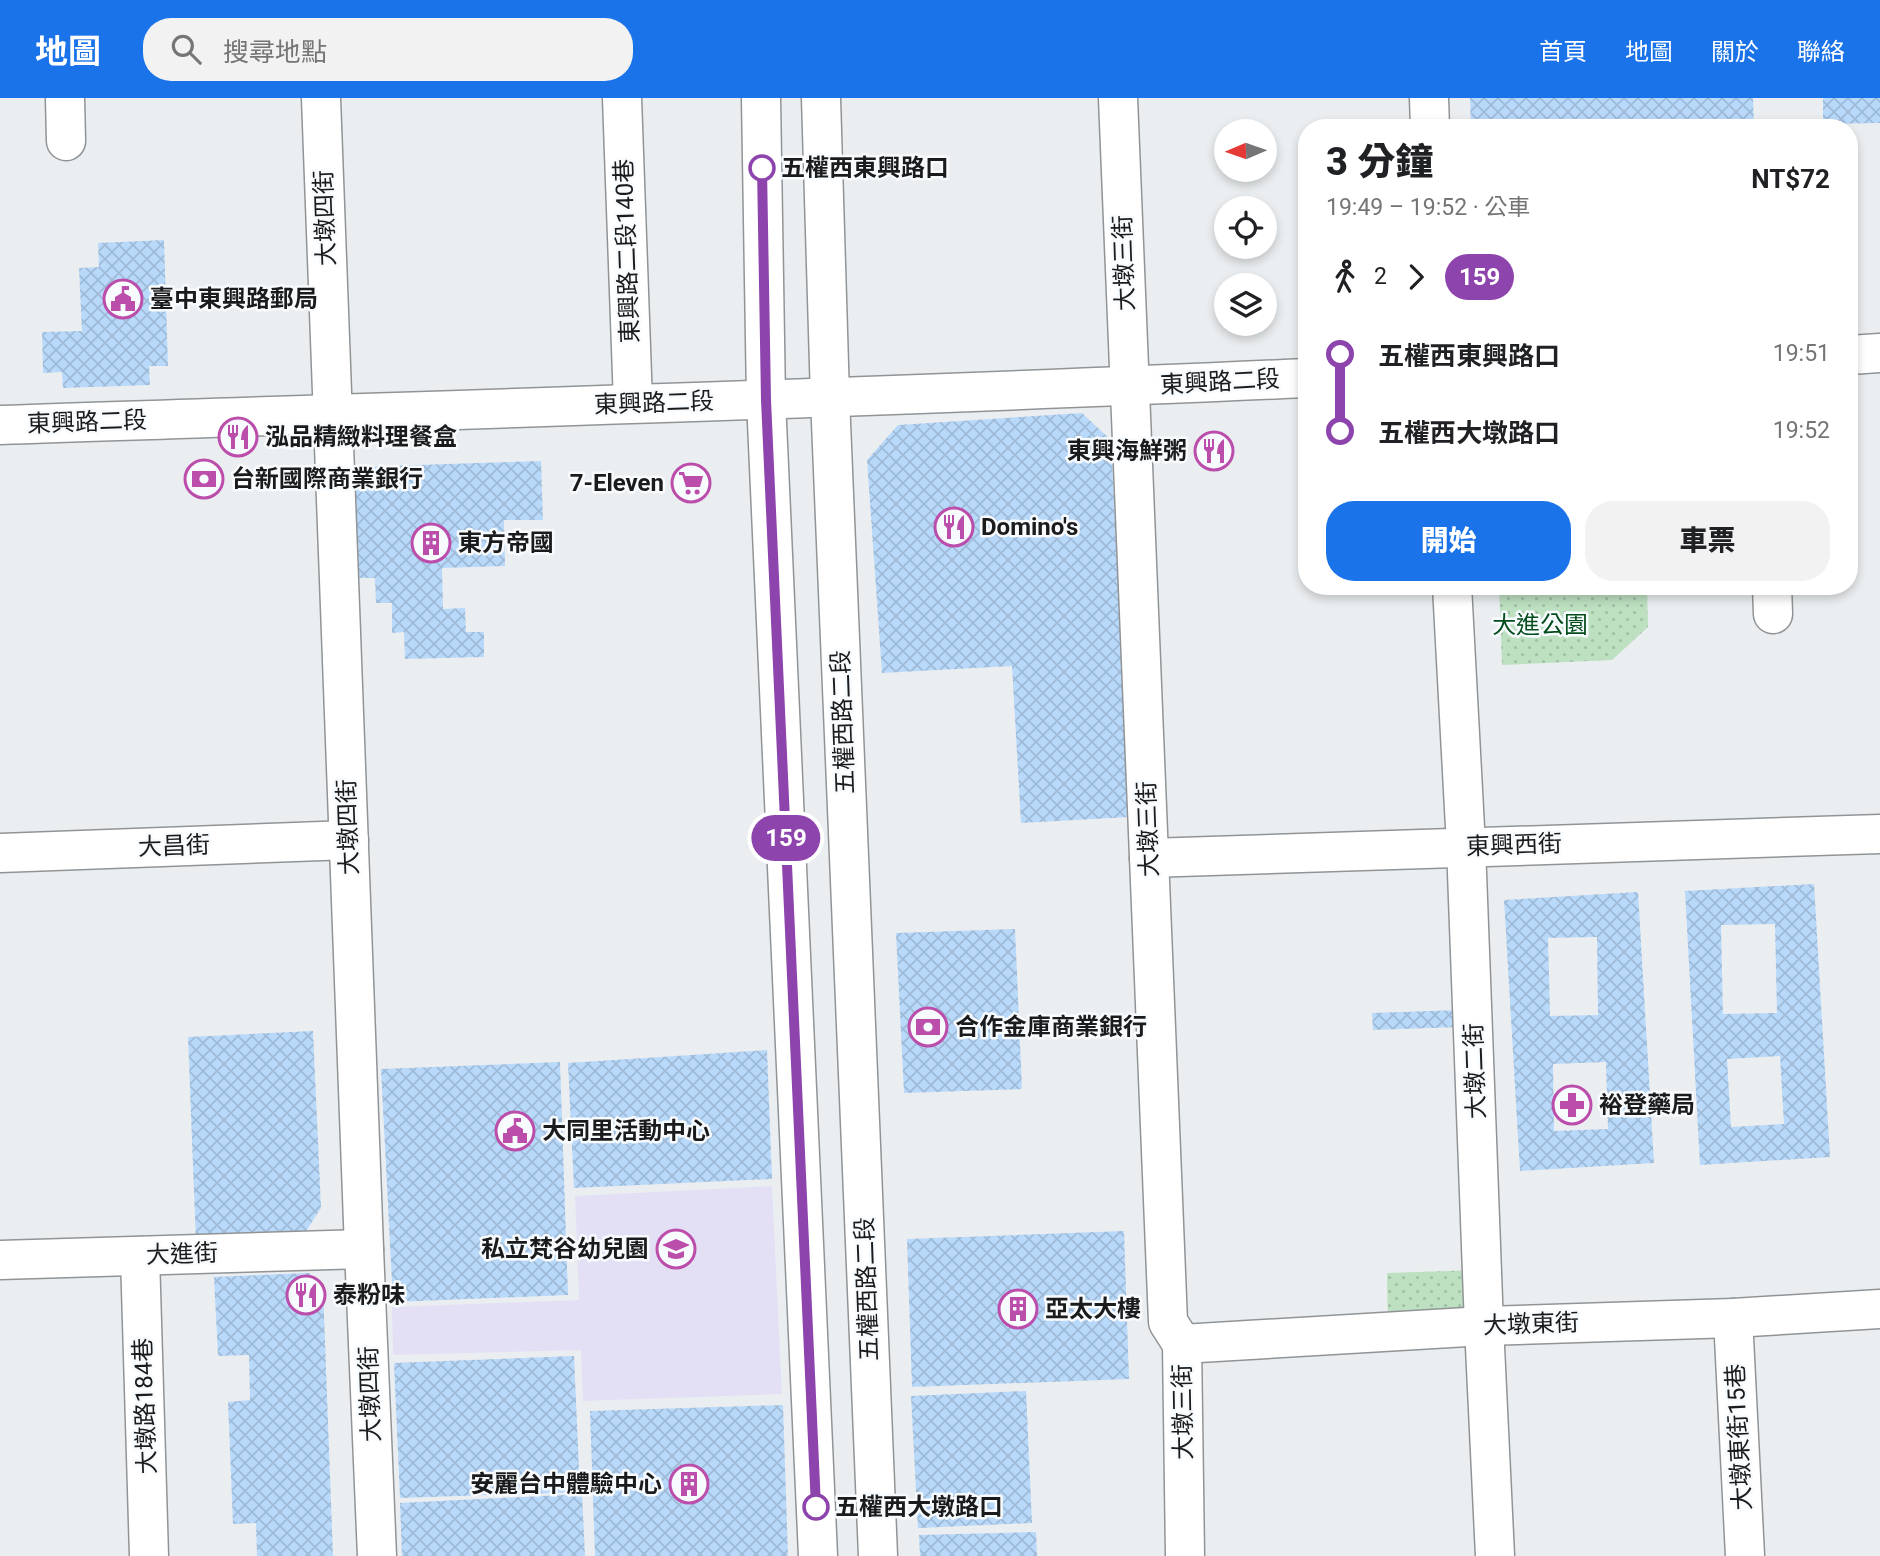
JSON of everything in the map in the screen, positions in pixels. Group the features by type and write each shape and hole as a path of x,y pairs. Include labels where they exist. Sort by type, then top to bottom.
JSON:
{"street":[{"path":"65,98 66,141"},
{"name":"大墩四街","path":"321,98 377,1556"},
{"name":"東興路二段140巷","path":"622,98 633,403"},
{"path":"761,98 766,400 818,1556"},
{"name":"五權西路二段","path":"821,98 830,398 878,1556"},
{"name":"大墩三街","path":"1118,98 1168,1322 1182,1344 1185,1556"},
{"path":"1429,98 1430,119"},
{"path":"1858,354 1880,353"},
{"name":"東興路二段","path":"0,425 830,398 1298,378"},
{"name":"大墩二街","path":"1452,595 1466,846 1495,1556"},
{"name":"東興西街","path":"1149,858 1880,834"},
{"name":"大昌街","path":"0,853 349,840"},
{"name":"大進街","path":"0,1260 364,1249"},
{"name":"大墩路184巷","path":"140,1256 149,1556"},
{"name":"大墩東街","path":"1182,1344 1484,1326 1732,1318 1880,1309"},
{"name":"大墩東街15巷","path":"1732,1318 1745,1556"}],"shaded area":[{"name":"私立梵谷幼兒園","path":"772,1186 782,1394 583,1401 581,1350 393,1355 392,1307 579,1300 575,1196"}],"green space":[{"name":"大進公園","path":"1499,595 1647,595 1648,627 1612,660 1502,665"},
{"path":"1479,1270 1481,1322 1388,1325 1387,1273"}],"building":[{"path":"1470,98 1753,98 1754,119 1471,119"},
{"path":"1823,98 1880,98 1880,123 1858,123 1858,119 1823,119"},
{"name":"臺中東興路郵局","path":"164,240 168,366 149,366 150,385 63,388 62,372 43,373 42,332 82,331 79,268 99,267 98,243"},
{"path":"1082,413 1111,440 1130,817 1021,823 1012,666 882,673 867,460 898,425"},
{"name":"東方帝國","path":"541,461 543,520 504,520 505,566 442,568 443,609 465,608 466,632 484,632 484,657 405,659 404,632 392,633 392,603 376,603 375,578 358,578 355,467"},
{"path":"1814,884 1830,1157 1700,1165 1685,891","holes":["1775,924 1777,1013 1723,1014 1721,925","1780,1056 1784,1124 1731,1127 1727,1059"]},
{"path":"1638,892 1654,1163 1520,1171 1504,900","holes":["1597,937 1598,1015 1550,1016 1548,938","1606,1062 1608,1129 1554,1131 1553,1064"]},
{"path":"1015,929 1022,1089 904,1093 896,933"},
{"path":"1459,1010 1460,1027 1373,1030 1372,1013"},
{"path":"313,1031 321,1208 301,1239 196,1243 188,1037"},
{"path":"767,1050 772,1179 574,1188 568,1063"},
{"path":"560,1062 568,1295 393,1302 381,1069"},
{"name":"亞太大樓","path":"1124,1231 1129,1379 912,1387 907,1239"},
{"path":"309,1273 323,1288 333,1556 257,1556 256,1523 233,1524 228,1402 250,1400 249,1355 218,1356 214,1277"},
{"path":"574,1356 580,1492 400,1498 394,1363"},
{"path":"1026,1391 1032,1523 918,1528 911,1396"},
{"name":"安麗台中體驗中心","path":"783,1405 788,1556 595,1556 590,1411"},
{"path":"582,1494 585,1556 402,1556 400,1503"},
{"path":"1036,1532 1037,1556 920,1556 919,1535"}],"bus line":[{"name":"159","path":"762,168 766,400 816,1507"}],"place":[{"name":"五權西東興路口","path":"762,168"},
{"name":"臺中東興路郵局","path":"123,299"},
{"name":"泓品精緻料理餐盒","path":"238,437"},
{"name":"東興海鮮粥","path":"1214,451"},
{"name":"台新國際商業銀行","path":"204,479"},
{"name":"7-Eleven","path":"691,483"},
{"name":"Domino's","path":"954,527"},
{"name":"東方帝國","path":"431,543"},
{"name":"合作金庫商業銀行","path":"928,1027"},
{"name":"裕登藥局","path":"1572,1105"},
{"name":"大同里活動中心","path":"515,1131"},
{"name":"私立梵谷幼兒園","path":"676,1249"},
{"name":"泰粉味","path":"306,1295"},
{"name":"亞太大樓","path":"1018,1309"},
{"name":"安麗台中體驗中心","path":"689,1484"},
{"name":"五權西大墩路口","path":"816,1507"}]}
